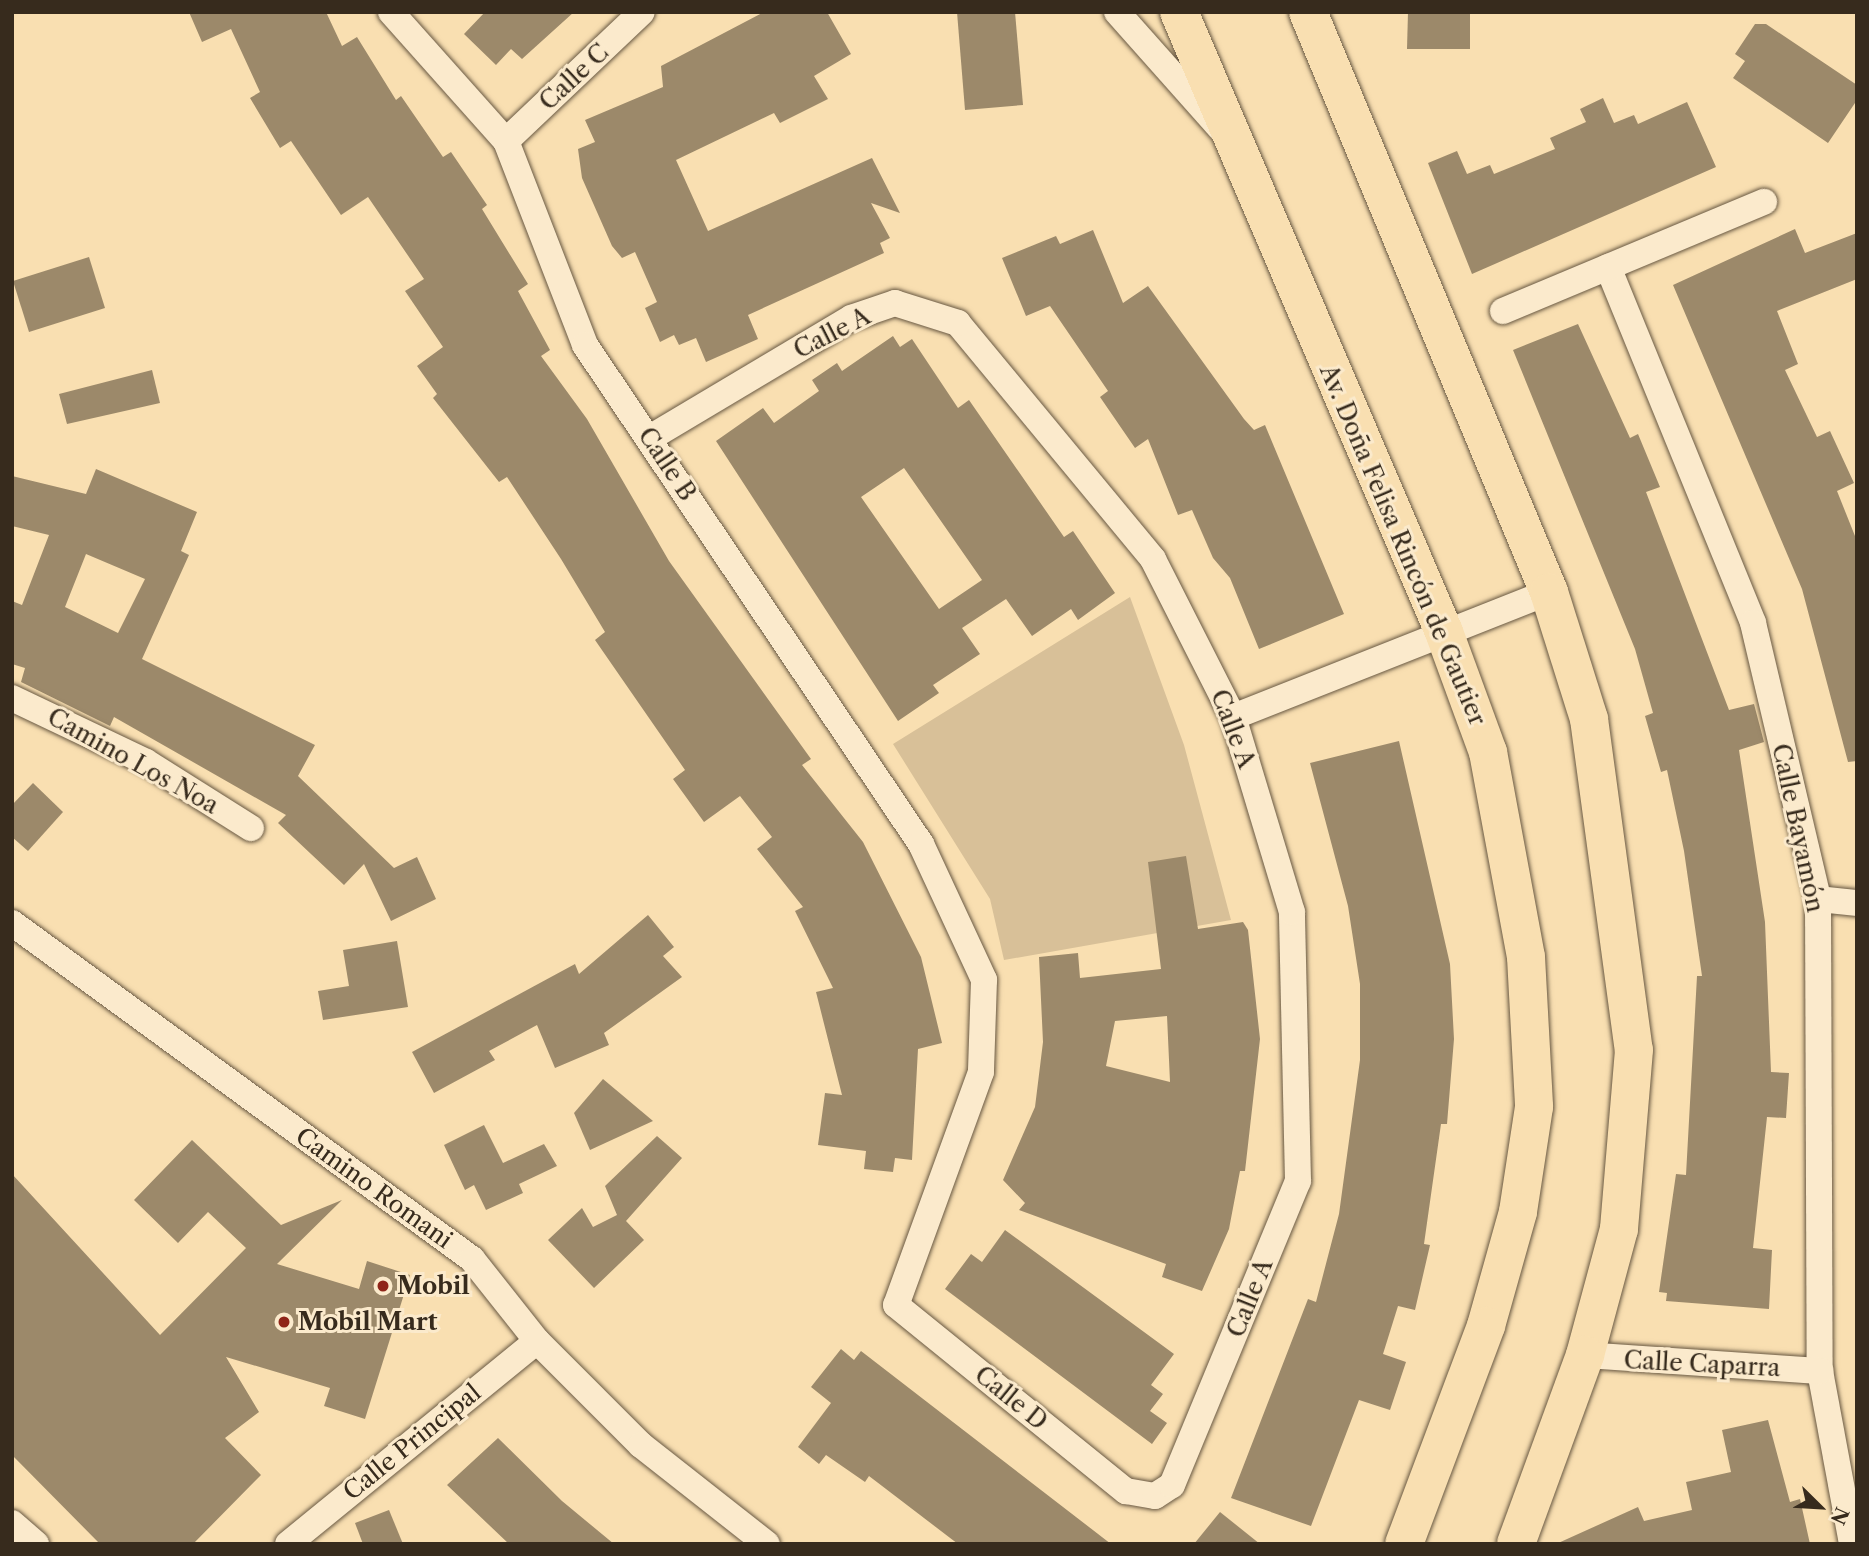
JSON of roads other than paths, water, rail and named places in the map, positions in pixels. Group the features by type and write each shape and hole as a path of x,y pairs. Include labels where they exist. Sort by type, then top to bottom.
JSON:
{"main road":[{"name":"Av. Doña Felisa Rincón de Gautier","path":"1179,12 1444,632 1488,752 1526,957 1534,1107 1518,1212 1486,1326 1404,1544"},
{"path":"1308,12 1549,592 1589,719 1634,1050 1619,1229 1585,1355 1516,1544"}],"street":[{"name":"Calle B","path":"391,12 506,141 585,345 921,844 984,980 981,1072 895,1305"},
{"name":"Calle C","path":"506,141 642,12"},
{"path":"1117,12 1233,142"},
{"path":"1503,311 1764,202"},
{"name":"Calle Bayamón","path":"1608,267 1754,623 1818,899 1820,1371 1852,1544"},
{"name":"Calle A","path":"650,438 851,318 895,303 957,323 1153,559 1233,717 1292,912 1298,1181 1172,1485 1154,1496 1126,1490"},
{"path":"1233,717 1549,592"},
{"name":"Camino Los Noa","path":"12,698 146,762 251,828"},
{"path":"1818,899 1857,903"},
{"name":"Camino Romani","path":"12,923 472,1259 537,1341 641,1445 767,1544"},
{"name":"Calle D","path":"895,1305 1126,1490"},
{"name":"Calle Principal","path":"288,1544 537,1341"},
{"name":"Calle Caparra","path":"1585,1355 1820,1371"},
{"path":"12,1523 36,1544"}],"place":[{"name":"Mobil","path":"383,1286"},
{"name":"Mobil Mart","path":"284,1322"}]}
